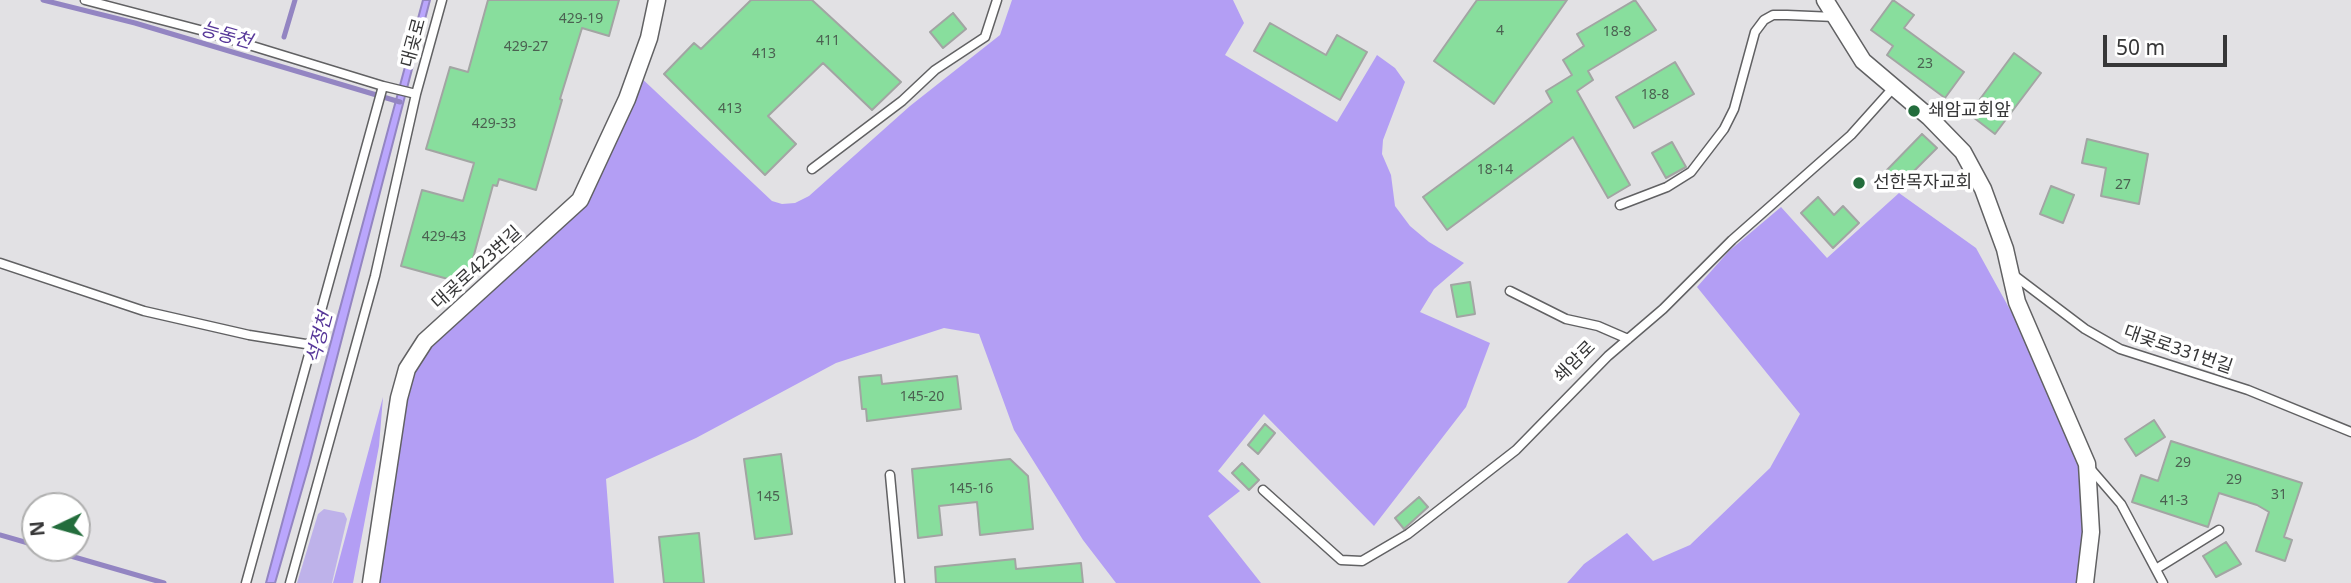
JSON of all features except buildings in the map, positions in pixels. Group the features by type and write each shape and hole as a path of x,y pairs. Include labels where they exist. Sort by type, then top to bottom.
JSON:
{"street":[{"name":"대곶로423번길","path":"371,583 407,369 425,341 580,200 627,99 649,38 657,0"},
{"path":"1825,0 1863,61 1963,152 1983,189 2017,302 2087,464 2091,532 2085,583"}],"lane":[{"path":"85,0 200,30 386,88 414,93"},
{"name":"대곶로","path":"290,583 375,276 414,93 442,0"},
{"path":"812,169 902,101 935,70 985,37 997,0"},
{"path":"1620,205 1667,187 1690,172 1724,129 1734,108 1755,32 1764,20 1773,15 1835,17"},
{"name":"쇄암로","path":"1263,490 1326,550 1341,560 1362,561 1408,534 1459,491 1516,450 1628,339 1694,280 1732,240 1852,135 1894,87"},
{"path":"246,583 379,103 386,88"},
{"path":"0,263 144,311 249,335 312,345"},
{"name":"대곶로331번길","path":"2010,272 2085,329 2120,349 2248,390 2351,432"},
{"path":"1510,290 1566,319 1598,326 1628,339"},
{"path":"2087,464 2121,504 2163,583"},
{"path":"890,475 900,583"},
{"path":"2156,569 2219,530"}],"shaded area":[{"path":"423,0 430,0 309,465 275,583 266,583"},
{"path":"1012,0 1233,0 1244,23 1225,55 1337,122 1377,55 1395,68 1405,82 1383,140 1382,154 1391,175 1395,206 1410,226 1429,242 1464,263 1434,289 1420,312 1490,343 1466,407 1374,526 1264,414 1218,471 1240,491 1208,516 1261,583 1116,583 1083,540 1014,430 979,334 944,328 836,363 696,438 606,479 614,583 371,583 407,369 580,200 637,74 772,201 782,204 795,203 809,196 910,106 1000,35"},
{"path":"1899,193 1976,248 2062,404 2087,464 2085,583 1567,583 1584,564 1627,533 1653,561 1690,545 1770,468 1800,414 1697,287 1729,251 1781,207 1827,258"},
{"path":"383,397 379,446 353,583 333,583"},
{"path":"324,509 344,513 347,519 332,583 297,583 318,514"}],"waterway":[{"name":"능동천","path":"43,0 135,23 400,102"},
{"path":"284,37 295,0"},
{"path":"0,535 21,541"},
{"path":"91,562 164,583"}],"place":[{"name":"쇄암교회앞","path":"1914,111"},
{"name":"선한목자교회","path":"1859,183"}],"water label":[{"name":"석정천","path":"320,338"}]}
